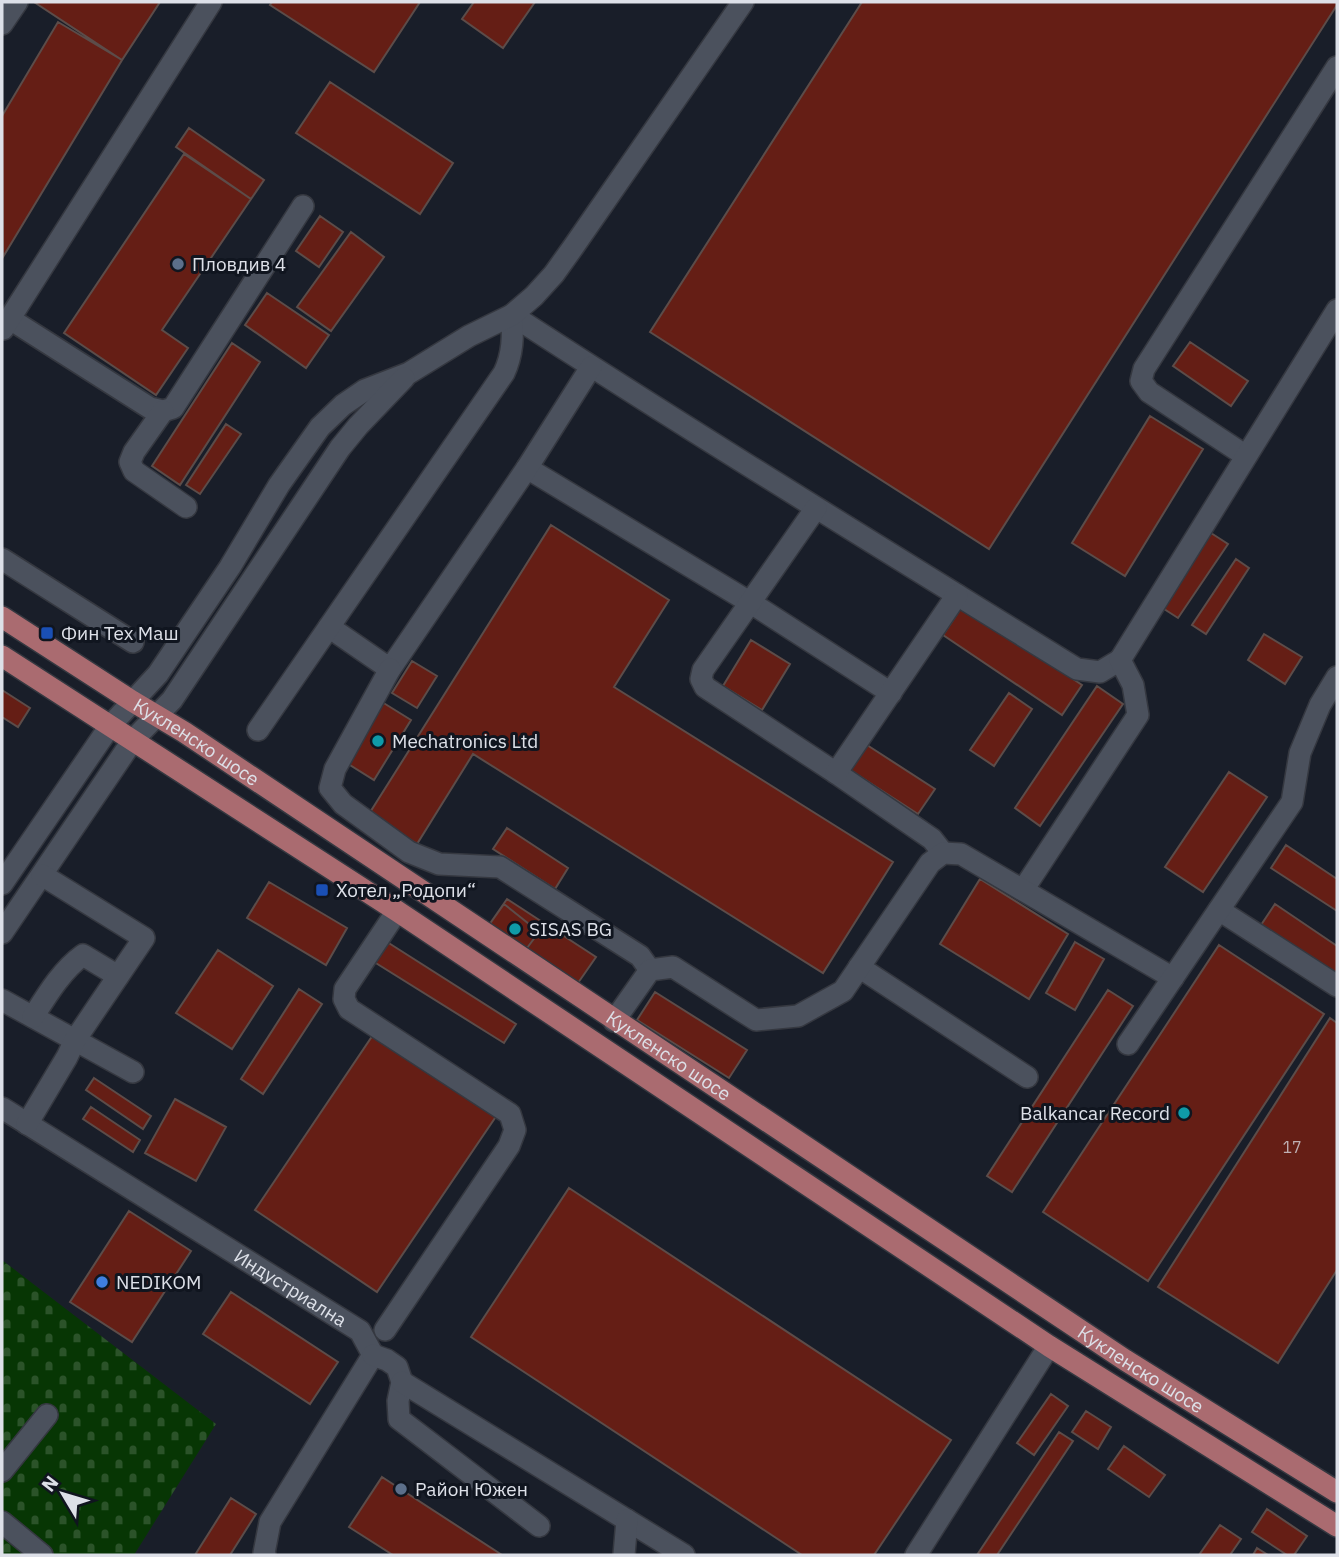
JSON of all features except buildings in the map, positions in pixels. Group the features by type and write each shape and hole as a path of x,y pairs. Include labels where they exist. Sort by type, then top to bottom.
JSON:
{"main road":[{"name":"Кукленско шосе","path":"2,617 216,754 1125,1360 1337,1492"},
{"name":"Кукленско шосе","path":"2,656 397,911 1049,1346 1337,1527"}],"street":[{"path":"2,24 17,2"},
{"path":"211,2 6,325 150,408 163,411 173,408 303,206"},
{"path":"2,884 110,726 158,674 320,426 365,390 409,373 469,336 512,315 534,296 554,274 734,5"},
{"path":"1247,456 1149,392 1142,381 1144,369 1337,67"},
{"path":"512,315 816,508 1077,669 1100,672 1120,660 1337,310"},
{"path":"258,730 504,373 512,351 512,315"},
{"path":"591,367 527,468 390,669 335,769 330,788 343,803 410,852 439,864 500,867 640,956 650,970"},
{"path":"2,933 133,740 172,700 340,448 409,373"},
{"path":"163,411 130,462 134,471 186,508"},
{"path":"527,468 751,603 891,693"},
{"path":"816,508 703,670 701,679 705,687 932,839 943,853"},
{"path":"2,559 132,642"},
{"path":"836,773 957,595"},
{"path":"329,627 390,669"},
{"path":"1023,890 1138,715 1133,685 1120,660"},
{"path":"1128,1044 1292,802 1300,752 1320,705 1337,677"},
{"path":"614,1021 650,970 673,967 755,1020 798,1016 843,991 930,863 943,853 961,853 1173,978"},
{"path":"27,1124 75,1040 144,938 42,874"},
{"path":"1219,910 1337,986"},
{"path":"385,1330 509,1146 515,1130 510,1114 349,1009 344,999 345,989 397,911"},
{"path":"33,1017 52,988 74,961 83,955 118,976"},
{"path":"859,967 1027,1077"},
{"path":"2,1000 133,1072"},
{"name":"Индустриална","path":"2,1108 360,1331 373,1355 397,1367 402,1382 684,1555"},
{"path":"916,1555 1049,1346"},
{"path":"265,1555 270,1522 373,1355"},
{"path":"402,1382 398,1401 399,1419 539,1526"},
{"path":"2,1471 47,1415"},
{"path":"624,1555 627,1520"},
{"path":"2,1522 42,1555"}],"green space":[{"path":"2,1260 216,1424 134,1555 2,1555"}],"place":[{"name":"Пловдив 4","path":"178,264"},
{"name":"Фин Тех Маш","path":"47,633"},
{"name":"Mechatronics Ltd","path":"378,741"},
{"name":"Хотел „Родопи“","path":"322,890"},
{"name":"SISAS BG","path":"515,929"},
{"name":"Balkancar Record","path":"1184,1113"},
{"name":"NEDIKOM","path":"102,1282"},
{"name":"Район Южен","path":"401,1489"}]}
